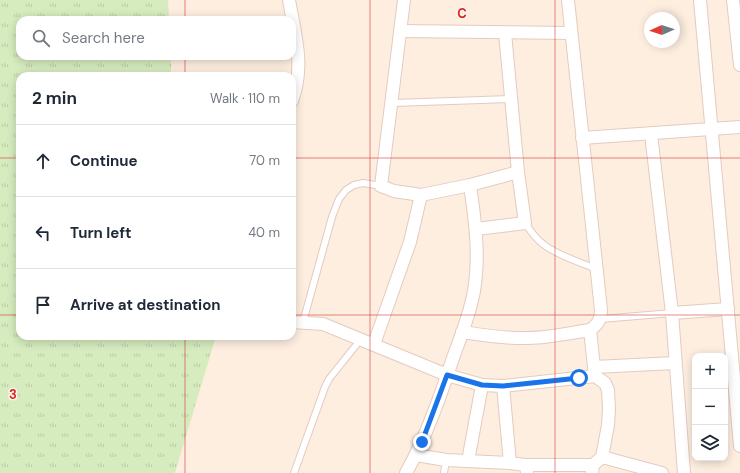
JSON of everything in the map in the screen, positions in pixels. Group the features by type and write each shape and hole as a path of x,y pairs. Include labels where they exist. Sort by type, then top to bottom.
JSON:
{"street":[{"path":"289,0 292,16"},
{"path":"404,0 382,186 400,192 421,195 470,185 518,172"},
{"path":"462,332 504,338 548,337 590,330 598,324 601,319 568,0"},
{"path":"700,0 740,446"},
{"path":"733,0 740,65"},
{"path":"400,31 571,33"},
{"path":"476,229 525,222 518,172 505,33"},
{"path":"296,38 299,75 296,86"},
{"path":"582,138 740,127"},
{"path":"651,134 672,313 684,473"},
{"path":"406,473 416,455 470,310 476,271 476,229 470,185"},
{"path":"374,344 410,242 421,195"},
{"path":"672,313 728,310"},
{"path":"297,322 323,324 447,375 482,385 503,386 594,372 675,363"},
{"path":"590,330 594,372 605,383 608,390 608,425 595,465"},
{"path":"468,461 482,385"},
{"path":"503,386 510,463"},
{"path":"416,455 446,460 510,463 527,469 595,465 662,473"}],"lane":[{"path":"392,103 512,99"},
{"path":"297,322 339,199 346,190 354,185 363,183 382,186"},
{"path":"525,222 533,234 543,244 552,250 596,269"},
{"path":"601,319 672,313"},
{"path":"294,473 325,387 329,379 361,339"},
{"path":"444,473 446,460"}],"green space":[{"path":"0,0 168,0 169,16 16,16 16,60 171,60 171,72 16,72 16,340 215,340 175,473 0,473"}],"route":[{"path":"422,442 447,375 482,385 492,386 579,378"}]}
